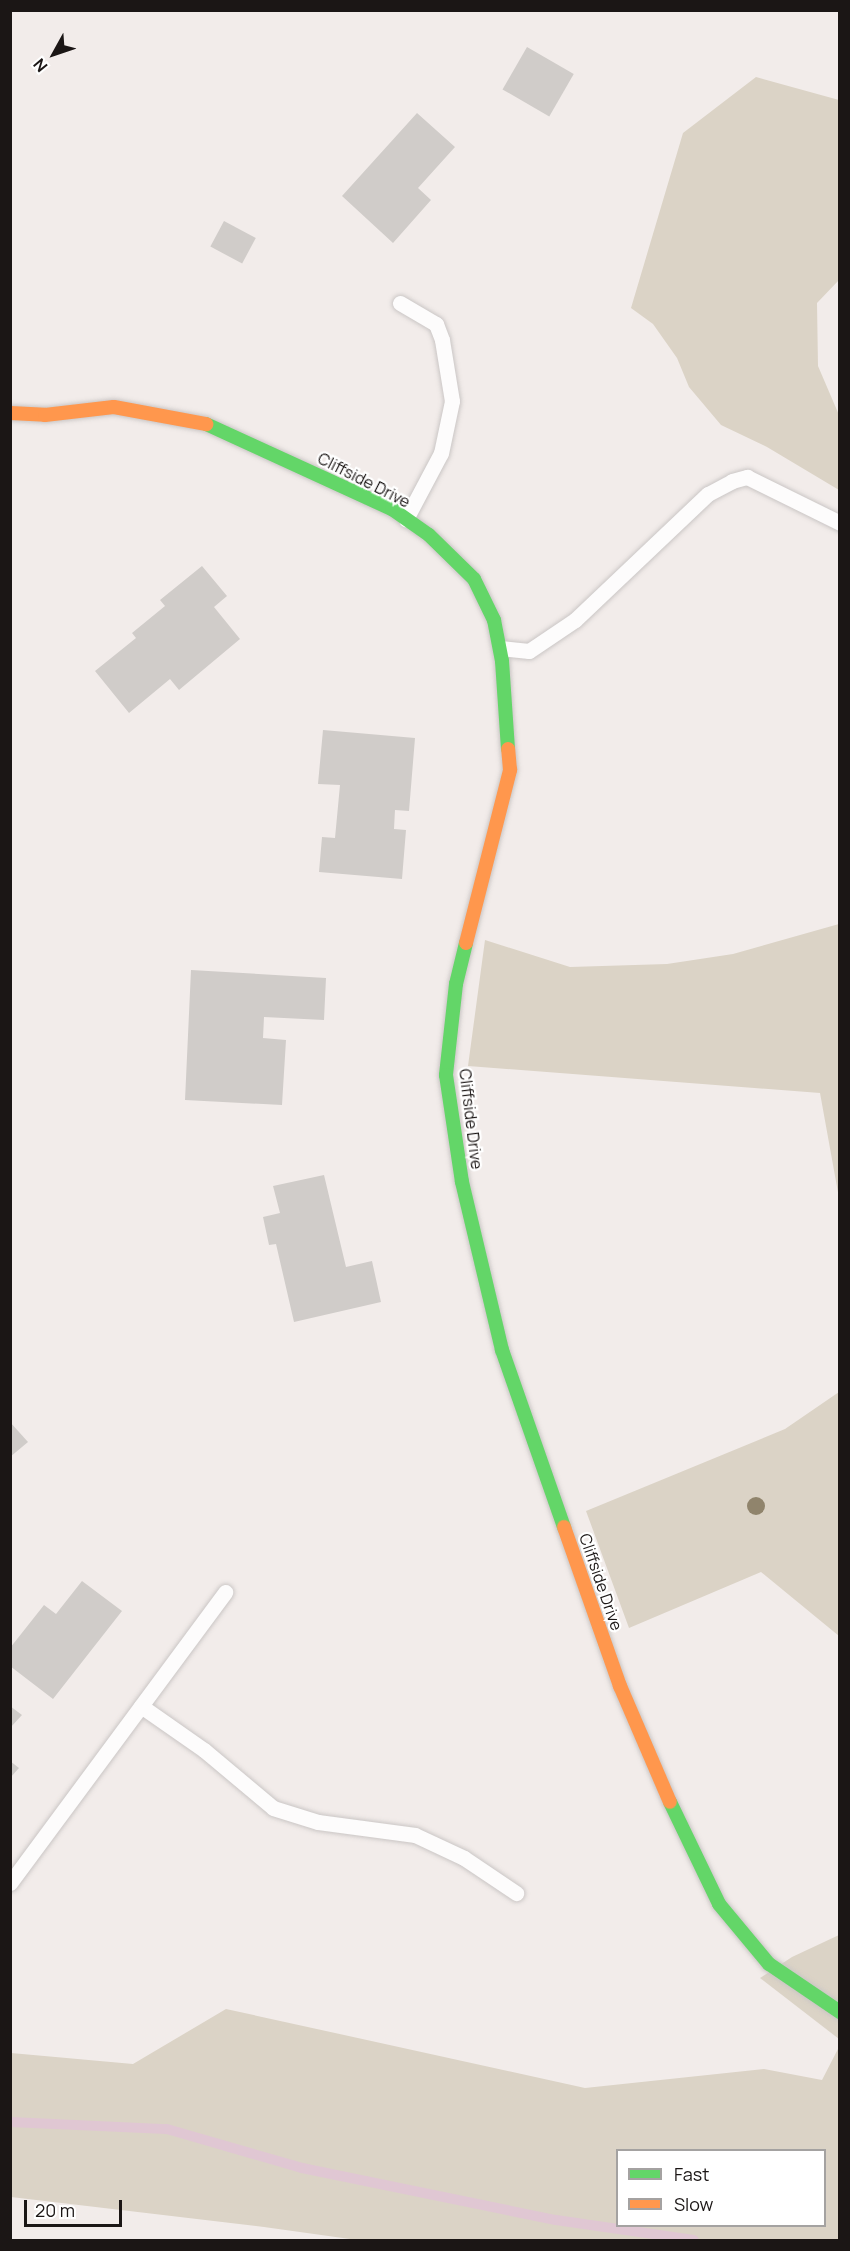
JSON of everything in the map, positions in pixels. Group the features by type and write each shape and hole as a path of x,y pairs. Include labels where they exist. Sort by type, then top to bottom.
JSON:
{"street":[{"name":"Cliffside Drive","path":"10,413 45,415 114,407 211,425 392,509 429,535 474,579 494,620 500,648 510,771 456,984 446,1075 462,1182 502,1350 620,1686 682,1828 719,1904 769,1964 840,2012"}],"lane":[{"path":"400,303 436,324 442,340 452,401 441,453 406,519"},
{"path":"500,648 529,651 575,620 708,494 732,481 747,477 840,523"},
{"path":"10,1883 225,1592"},
{"path":"141,1706 204,1750 273,1808 318,1822 415,1835 464,1858 516,1893"}],"shaded area":[{"path":"756,77 839,100 839,280 817,303 818,366 839,415 839,490 767,447 721,425 689,387 677,358 653,324 631,308 683,133"},
{"path":"839,924 839,1198 820,1093 468,1066 485,940 570,967 667,964 733,954"},
{"path":"839,1392 839,1636 761,1572 629,1628 586,1511 785,1429"},
{"path":"839,1935 839,2039 760,1978 792,1957"},
{"path":"226,2009 585,2088 764,2069 822,2080 839,2047 839,2240 357,2240 11,2197 11,2053 133,2064"}],"building":[{"path":"527,47 574,74 549,116 502,89"},
{"path":"417,113 455,147 418,188 431,200 393,243 342,196"},
{"path":"224,221 256,238 242,264 210,247"},
{"path":"202,566 227,596 214,607 240,639 179,690 170,679 129,713 95,671 136,638 132,633 165,606 160,600"},
{"path":"323,730 415,738 409,811 395,810 394,829 406,830 402,879 319,872 322,837 335,838 340,785 318,784"},
{"path":"191,970 326,978 324,1020 264,1017 263,1038 286,1040 282,1105 185,1100"},
{"path":"324,1175 346,1267 372,1261 381,1302 294,1322 276,1244 269,1245 263,1217 280,1213 273,1186"},
{"path":"10,1422 28,1442 10,1457"},
{"path":"82,1581 122,1611 53,1699 10,1666 10,1648 44,1605 56,1614"},
{"path":"10,1706 22,1715 10,1728"},
{"path":"10,1761 19,1768 10,1778"}],"waterway":[{"path":"10,2122 167,2129 302,2168 556,2220 694,2240"}],"traffic: fast":[{"path":"206,424 392,509 429,535 474,579 494,620 502,661 508,749"},
{"path":"466,943 456,984 446,1075 462,1182 502,1350 564,1527"},
{"path":"670,1802 719,1904 769,1964 840,2012"}],"traffic: slow":[{"path":"10,413 45,415 114,407 206,424"},
{"path":"466,943 510,770 508,749"},
{"path":"564,1527 620,1686 670,1802"}]}
